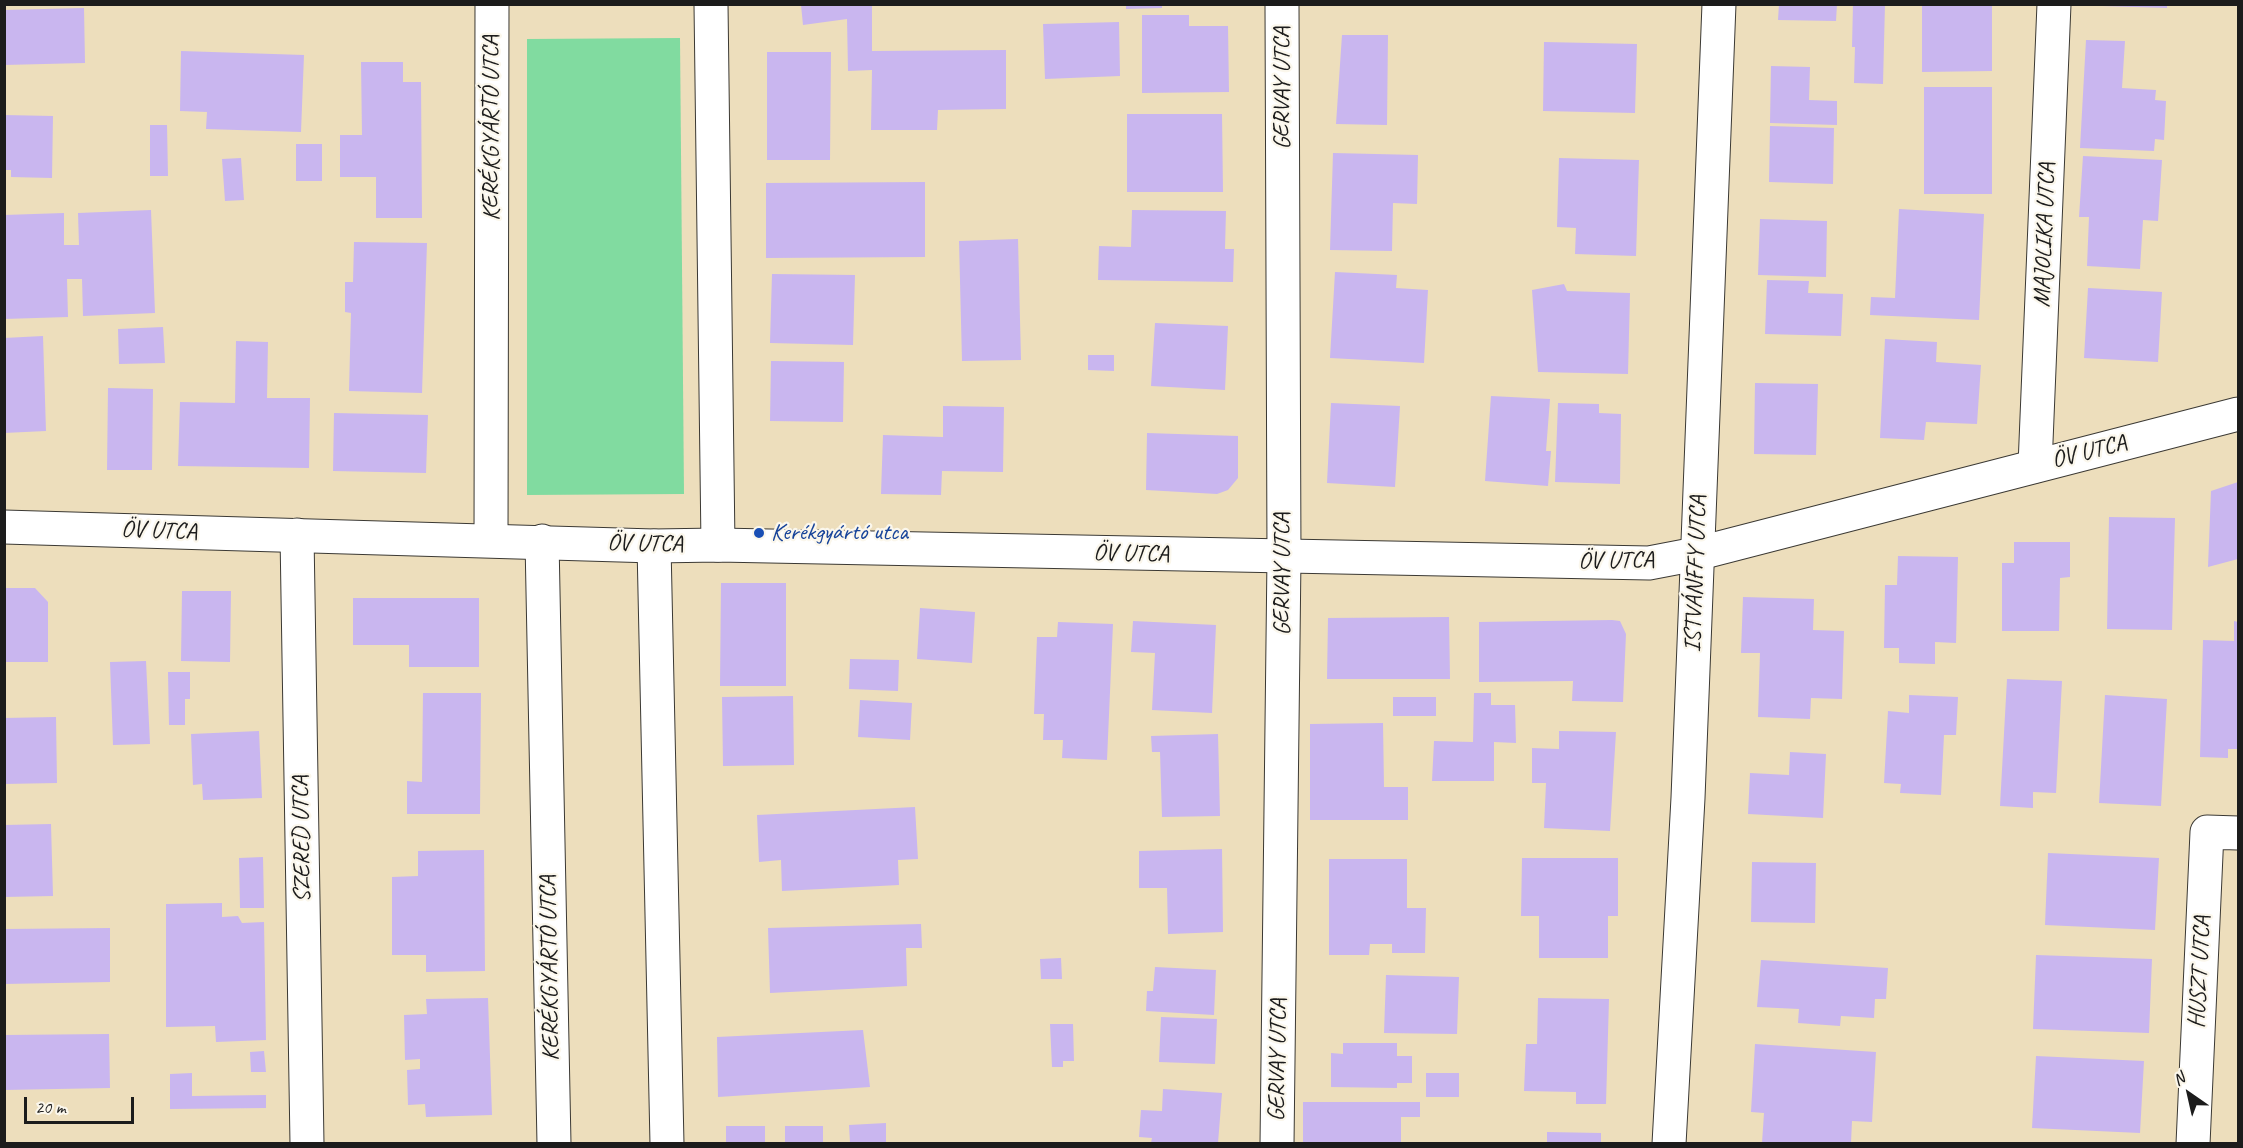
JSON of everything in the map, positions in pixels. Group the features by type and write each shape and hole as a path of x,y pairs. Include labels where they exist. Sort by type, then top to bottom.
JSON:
{"street":[{"name":"KERÉKGYÁRTÓ UTCA","path":"491,540 492,4"},
{"path":"711,4 718,545"},
{"name":"GERVAY UTCA","path":"1277,1143 1284,557 1282,4"},
{"name":"ISTVÁNFFY UTCA","path":"1669,1143 1688,798 1719,4"},
{"name":"MAJOLIKA UTCA","path":"2035,466 2054,4"},
{"name":"ÖV UTCA","path":"4,527 654,546 718,545 1649,563 1696,554 2238,414"},
{"name":"SZERED UTCA","path":"297,535 306,1143"},
{"name":"KERÉKGYÁRTÓ UTCA","path":"542,541 554,1143"},
{"path":"654,546 667,1143"},
{"name":"HUSZT UTCA","path":"2193,1143 2207,832 2238,833"}],"green space":[{"path":"680,38 684,494 527,495 527,39"}],"building":[{"path":"872,4 872,51 1006,50 1006,109 938,110 937,130 871,130 872,70 848,71 847,19 803,25 801,5"},
{"path":"1126,4 1162,4 1162,8 1126,9"},
{"path":"1779,4 1837,4 1836,21 1778,20"},
{"path":"1853,4 1885,4 1883,84 1854,83"},
{"path":"1922,4 1992,4 1992,71 1922,72"},
{"path":"2102,4 2167,4 2167,8 2102,6"},
{"path":"84,8 85,63 4,65 4,10"},
{"path":"1142,15 1189,15 1189,26 1228,26 1229,92 1142,93"},
{"path":"1119,22 1120,76 1045,79 1043,24"},
{"path":"1342,35 1388,35 1387,125 1336,124"},
{"path":"2086,40 2125,41 2122,88 2156,90 2155,100 2166,101 2164,140 2155,139 2154,151 2080,148"},
{"path":"1544,42 1637,44 1635,113 1543,111"},
{"path":"181,51 304,55 301,132 206,129 207,112 180,111"},
{"path":"767,52 831,52 830,160 767,160"},
{"path":"361,62 403,62 403,82 421,82 422,218 376,218 376,177 340,177 340,135 362,135"},
{"path":"1771,66 1810,67 1809,100 1837,101 1837,125 1770,123"},
{"path":"1924,87 1992,87 1992,194 1924,194"},
{"path":"1127,114 1222,114 1223,192 1127,192"},
{"path":"4,115 53,116 52,178 11,177 11,170 4,170"},
{"path":"150,125 167,125 168,176 150,176"},
{"path":"1770,126 1834,128 1833,184 1769,182"},
{"path":"296,144 322,144 322,181 296,181"},
{"path":"1333,153 1418,155 1417,204 1393,203 1392,251 1330,250"},
{"path":"2083,156 2162,160 2158,221 2143,220 2140,269 2087,266 2089,217 2079,217"},
{"path":"241,158 244,200 225,201 222,159"},
{"path":"1559,158 1639,160 1636,256 1575,254 1576,228 1557,227"},
{"path":"925,182 925,257 766,258 766,183"},
{"path":"1899,209 1984,214 1979,320 1870,315 1871,297 1895,298"},
{"path":"151,210 155,313 83,316 82,279 67,279 68,317 4,319 4,215 64,213 64,245 79,245 78,213"},
{"path":"1132,210 1226,211 1225,249 1234,249 1233,282 1098,280 1099,246 1131,247"},
{"path":"1760,219 1827,221 1826,277 1758,275"},
{"path":"1018,239 1021,360 962,361 959,241"},
{"path":"354,242 427,243 422,393 349,391 351,313 345,312 345,282 353,282"},
{"path":"1335,272 1397,275 1396,288 1428,290 1424,363 1330,358"},
{"path":"772,274 855,275 853,345 770,343"},
{"path":"1767,280 1809,281 1808,293 1843,294 1841,336 1765,334"},
{"path":"1564,284 1567,291 1630,293 1628,374 1538,372 1532,290"},
{"path":"2088,288 2162,292 2158,362 2084,358"},
{"path":"1155,323 1228,326 1225,390 1151,386"},
{"path":"163,327 165,363 119,364 118,329"},
{"path":"43,336 46,431 4,433 4,338"},
{"path":"1885,339 1937,342 1936,362 1981,365 1977,424 1926,422 1924,440 1880,438"},
{"path":"236,341 268,342 267,398 310,398 309,468 178,466 180,402 235,403"},
{"path":"1088,355 1114,355 1114,371 1088,370"},
{"path":"771,361 844,362 843,422 770,421"},
{"path":"1755,383 1818,384 1816,455 1754,454"},
{"path":"108,388 153,389 152,470 107,470"},
{"path":"1491,396 1550,399 1546,451 1551,451 1548,486 1485,481"},
{"path":"1331,403 1400,406 1395,487 1327,483"},
{"path":"1558,403 1599,404 1599,413 1621,414 1620,484 1555,482"},
{"path":"943,406 1004,407 1003,472 942,471 941,495 881,494 883,435 943,437"},
{"path":"334,413 428,415 426,473 333,471"},
{"path":"1147,433 1238,436 1238,478 1228,490 1217,494 1146,490"},
{"path":"2238,482 2238,559 2208,567 2211,491"},
{"path":"2109,517 2175,518 2172,630 2107,629"},
{"path":"2014,542 2070,542 2070,577 2060,578 2059,631 2002,631 2002,563 2014,563"},
{"path":"1898,556 1958,557 1956,643 1935,642 1935,664 1899,663 1899,648 1884,648 1885,585 1897,585"},
{"path":"721,583 786,583 786,686 720,686"},
{"path":"4,588 35,588 48,602 48,662 4,662"},
{"path":"182,591 231,591 230,662 181,661"},
{"path":"1743,597 1814,599 1813,630 1844,631 1842,699 1811,698 1810,719 1758,717 1760,653 1741,653"},
{"path":"353,598 479,598 479,667 409,667 409,645 353,645"},
{"path":"920,608 975,612 972,663 917,659"},
{"path":"1449,617 1450,679 1327,679 1328,618"},
{"path":"1133,621 1216,625 1212,713 1152,710 1155,653 1131,652"},
{"path":"1620,621 1626,634 1623,702 1572,701 1573,681 1479,682 1479,622"},
{"path":"2234,621 2238,622 2238,749 2228,749 2228,758 2200,757 2203,640 2234,641"},
{"path":"1058,622 1113,624 1107,760 1062,758 1063,740 1043,740 1044,714 1034,714 1037,637 1057,637"},
{"path":"850,659 899,660 898,691 849,689"},
{"path":"146,661 150,744 113,745 110,662"},
{"path":"168,672 190,672 190,699 185,699 185,725 169,725"},
{"path":"2007,679 2062,681 2056,793 2033,792 2033,808 2000,806"},
{"path":"423,693 481,693 480,814 407,814 407,781 422,782"},
{"path":"1474,693 1491,693 1491,705 1515,705 1516,743 1494,742 1494,781 1432,781 1434,741 1473,742"},
{"path":"1909,695 1958,697 1956,735 1944,735 1941,795 1900,793 1901,784 1884,783 1888,711 1909,713"},
{"path":"2105,695 2167,699 2161,806 2099,803"},
{"path":"793,696 794,765 723,766 722,697"},
{"path":"1393,697 1436,697 1436,716 1393,716"},
{"path":"860,700 912,703 910,740 858,737"},
{"path":"56,717 57,783 4,784 4,718"},
{"path":"1383,723 1384,787 1408,787 1408,820 1310,820 1310,724"},
{"path":"259,731 262,798 203,800 202,784 193,785 191,734"},
{"path":"1559,731 1616,732 1610,831 1544,828 1546,783 1532,783 1532,748 1559,749"},
{"path":"1218,734 1220,816 1162,817 1160,752 1152,752 1151,736"},
{"path":"1790,752 1826,754 1823,818 1748,814 1750,773 1789,775"},
{"path":"915,807 918,859 898,860 899,885 782,891 781,860 759,862 757,815"},
{"path":"51,824 53,896 4,897 4,825"},
{"path":"1222,849 1223,932 1168,934 1167,888 1139,888 1139,851"},
{"path":"484,850 485,971 426,972 426,955 392,955 392,877 418,876 418,851"},
{"path":"2048,853 2159,858 2155,930 2045,925"},
{"path":"263,857 264,908 240,908 239,858"},
{"path":"1522,858 1618,858 1618,916 1608,916 1608,958 1539,958 1539,916 1521,916"},
{"path":"1329,859 1407,859 1407,908 1426,908 1425,953 1392,953 1392,944 1370,944 1369,955 1329,955"},
{"path":"1752,862 1816,863 1815,923 1751,922"},
{"path":"222,903 222,917 238,916 242,923 264,922 266,1040 216,1042 215,1026 166,1027 166,904"},
{"path":"921,924 922,948 906,948 907,986 770,993 768,928"},
{"path":"110,928 110,982 4,984 4,929"},
{"path":"2036,955 2152,959 2149,1033 2033,1029"},
{"path":"1061,958 1062,979 1041,979 1040,959"},
{"path":"1761,960 1888,968 1886,999 1875,999 1874,1018 1841,1016 1840,1026 1798,1023 1799,1009 1757,1007"},
{"path":"1155,967 1216,970 1214,1015 1146,1011 1147,991 1153,991"},
{"path":"1386,975 1459,977 1457,1034 1384,1033"},
{"path":"488,998 492,1115 426,1117 425,1104 408,1105 407,1070 420,1069 420,1059 405,1060 404,1015 427,1014 426,999"},
{"path":"1538,998 1609,999 1606,1104 1576,1104 1576,1092 1524,1091 1526,1044 1537,1044"},
{"path":"1161,1017 1217,1019 1215,1064 1159,1062"},
{"path":"1050,1024 1073,1024 1074,1061 1063,1061 1063,1067 1052,1067"},
{"path":"863,1030 870,1087 718,1097 717,1037"},
{"path":"109,1034 110,1088 4,1090 4,1035"},
{"path":"1343,1043 1397,1043 1397,1056 1412,1056 1412,1083 1397,1083 1397,1088 1331,1087 1331,1053 1343,1054"},
{"path":"1755,1044 1876,1052 1872,1122 1852,1121 1851,1143 1762,1143 1764,1113 1751,1112"},
{"path":"264,1051 266,1072 251,1072 250,1052"},
{"path":"2036,1056 2144,1061 2140,1133 2032,1128"},
{"path":"192,1073 192,1096 266,1095 266,1108 170,1109 170,1074"},
{"path":"1426,1073 1459,1073 1459,1097 1426,1097"},
{"path":"1163,1089 1222,1093 1218,1143 1151,1143 1152,1138 1139,1137 1141,1110 1162,1111"},
{"path":"1303,1102 1420,1102 1420,1117 1401,1117 1401,1143 1303,1143"},
{"path":"886,1123 886,1143 850,1143 849,1125"},
{"path":"726,1126 765,1126 765,1143 726,1143"},
{"path":"785,1126 823,1126 823,1143 785,1143"},
{"path":"1547,1132 1601,1133 1601,1143 1547,1143"}],"place":[{"name":"Kerékgyártó utca","path":"759,533"}]}
